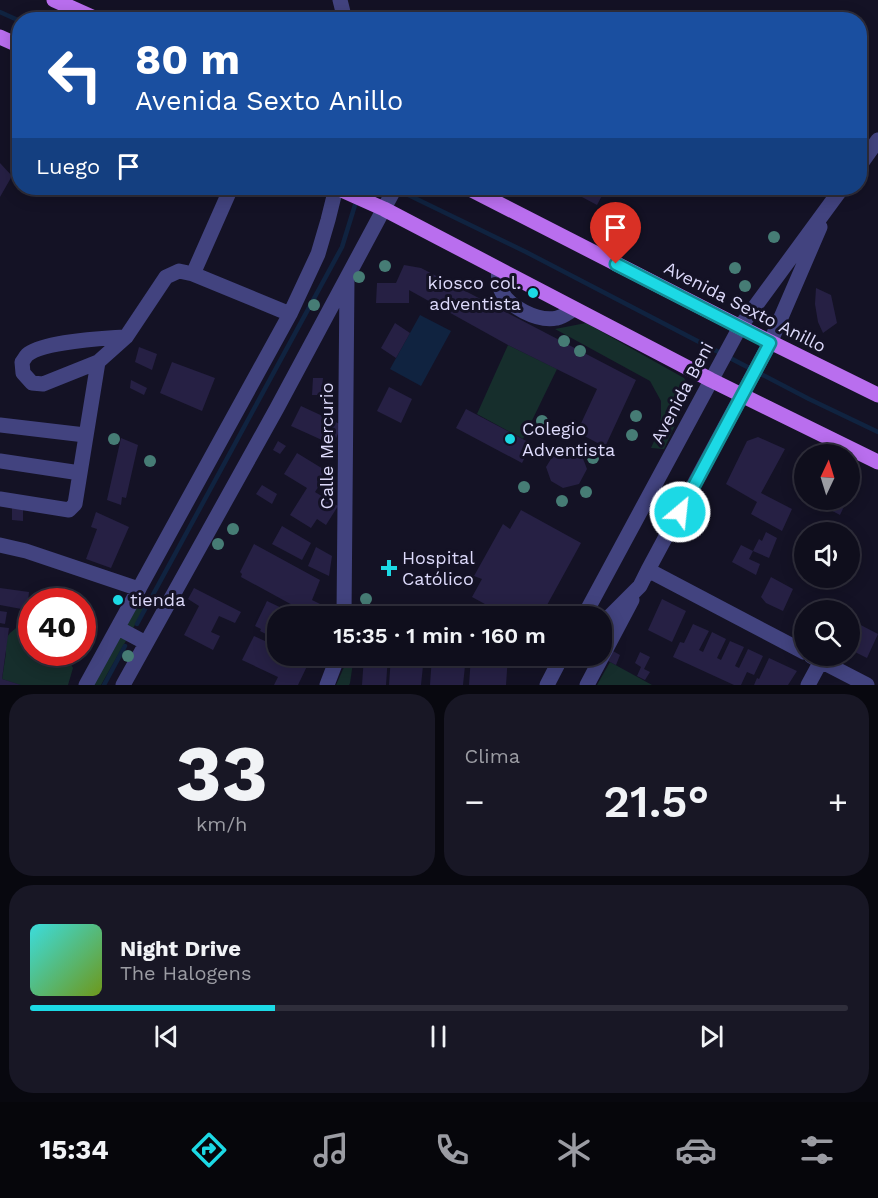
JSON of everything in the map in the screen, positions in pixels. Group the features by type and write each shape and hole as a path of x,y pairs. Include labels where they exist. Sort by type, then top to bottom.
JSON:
{"main road":[{"path":"54,0 81,12"},
{"path":"374,195 390,198 498,269 574,309 744,391 878,462"},
{"name":"Avenida Sexto Anillo","path":"481,195 768,347 878,395"}],"street":[{"path":"867,155 878,140"},
{"path":"194,274 228,195"},
{"path":"86,685 290,314 318,254 334,195"},
{"name":"Avenida Beni","path":"589,606 738,330 836,195"},
{"path":"123,685 277,408 390,198"},
{"name":"Avenida Beni","path":"587,685 768,347 832,200"},
{"path":"498,269 500,287 506,299 517,307 540,318 558,318 574,309"},
{"path":"126,337 94,339 39,348 28,354 22,363 23,373 32,383 43,384 98,363 126,337 166,277 179,271 194,274 290,314"},
{"name":"Calle Mercurio","path":"344,606 347,275"},
{"path":"0,499 69,510 75,504 98,363"},
{"path":"0,424 85,435"},
{"path":"0,461 80,472"},
{"path":"0,545 26,551 139,589"},
{"path":"648,570 794,647"},
{"name":"Avenida Beni","path":"612,614 640,586"},
{"path":"118,628 146,643"},
{"path":"327,685 334,666"},
{"path":"550,679 561,666"},
{"path":"808,685 814,666"},
{"path":"831,666 867,685"}],"green space":[{"path":"586,323 684,378 690,389 688,397 664,449 651,448 659,430 661,401 650,381 555,329"},
{"path":"508,345 557,369 523,439 477,414"},
{"path":"132,601 145,607 101,685 88,685"},
{"path":"18,626 18,666 72,666 68,685 20,685 2,679 6,653 3,642"},
{"path":"612,663 652,685 597,685 608,666 612,666"},
{"path":"345,666 353,666 349,685 336,685"}],"water":[{"path":"420,315 451,331 421,386 390,369"}],"building":[{"path":"0,163 12,176 0,197"},
{"path":"578,195 602,195 597,205"},
{"path":"404,265 421,268 636,380 605,447 577,432 597,389 508,345 409,290 409,303 376,303 377,283 396,283"},
{"path":"816,288 831,295 837,323 823,333 818,322 815,304"},
{"path":"395,323 410,333 396,358 381,348"},
{"path":"139,347 157,354 152,370 135,362"},
{"path":"172,362 215,378 202,411 160,393"},
{"path":"313,378 323,378 321,395 312,395"},
{"path":"131,380 147,388 144,395 130,388"},
{"path":"389,387 412,399 401,423 377,411"},
{"path":"301,406 342,425 333,445 291,426"},
{"path":"466,409 532,444 522,463 456,428"},
{"path":"758,437 785,449 761,493 792,509 782,531 751,514 757,502 726,484 747,441"},
{"path":"121,438 138,445 126,498 122,497 121,505 107,500"},
{"path":"278,441 286,446 280,454 273,450"},
{"path":"568,450 582,456 587,469 579,484 563,488 551,481 546,467 554,454"},
{"path":"297,453 328,472 315,492 338,506 326,525 317,519 311,528 290,515 307,488 284,474"},
{"path":"262,485 277,494 272,504 256,494"},
{"path":"12,508 23,508 23,521 12,520"},
{"path":"521,510 581,543 546,606 489,606 472,597 482,579 474,576 503,524 510,529"},
{"path":"830,510 842,510 840,515"},
{"path":"96,512 129,527 111,568 86,559 97,529 91,527"},
{"path":"282,526 311,543 302,560 272,544"},
{"path":"766,532 777,538 769,558 753,551 759,539 762,541"},
{"path":"254,544 320,580 312,600 324,606 294,606 241,577 240,572"},
{"path":"741,545 753,551 749,559 760,564 756,575 732,562"},
{"path":"316,547 332,556 329,576 308,566"},
{"path":"771,577 793,589 783,611 766,603 761,597"},
{"path":"0,588 18,590 18,608 0,605"},
{"path":"194,588 241,612 235,623 219,616 211,632 220,636 213,650 184,635 199,606 188,599"},
{"path":"662,599 686,611 672,642 648,630"},
{"path":"267,601 277,606 267,606 267,634 255,626"},
{"path":"0,611 7,612 5,624 0,623"},
{"path":"693,624 709,631 699,650 703,652 712,632 726,639 717,658 721,660 730,641 744,647 735,666 739,668 748,649 763,656 754,675 747,672 741,685 734,685 673,657 680,642 684,643"},
{"path":"860,625 878,634 867,658 860,654"},
{"path":"0,627 9,628 2,679 21,685 0,685"},
{"path":"254,636 267,642 267,666 307,666 298,685 274,685 278,677 242,660"},
{"path":"613,651 620,655 616,665 612,663"},
{"path":"640,652 650,657 644,669 650,672 645,680 637,676 641,667 635,663"},
{"path":"769,658 797,671 788,685 754,685"},
{"path":"363,666 387,666 386,685 362,685"},
{"path":"390,666 423,666 421,685 389,685"},
{"path":"431,666 465,666 463,685 430,685"},
{"path":"470,666 507,666 506,685 469,685"}],"waterway":[{"path":"0,12 12,17"},
{"path":"408,195 526,252 809,399 878,432"},
{"path":"137,624 342,247 355,205"},
{"path":"104,685 125,646"}],"place":[{"name":"kiosco col. adventista","path":"533,293"},
{"name":"Colegio Adventista","path":"510,439"},
{"name":"Hospital Católico","path":"389,568"},
{"name":"tienda","path":"118,600"}],"route":[{"path":"616,264 770,343 680,512"}]}
